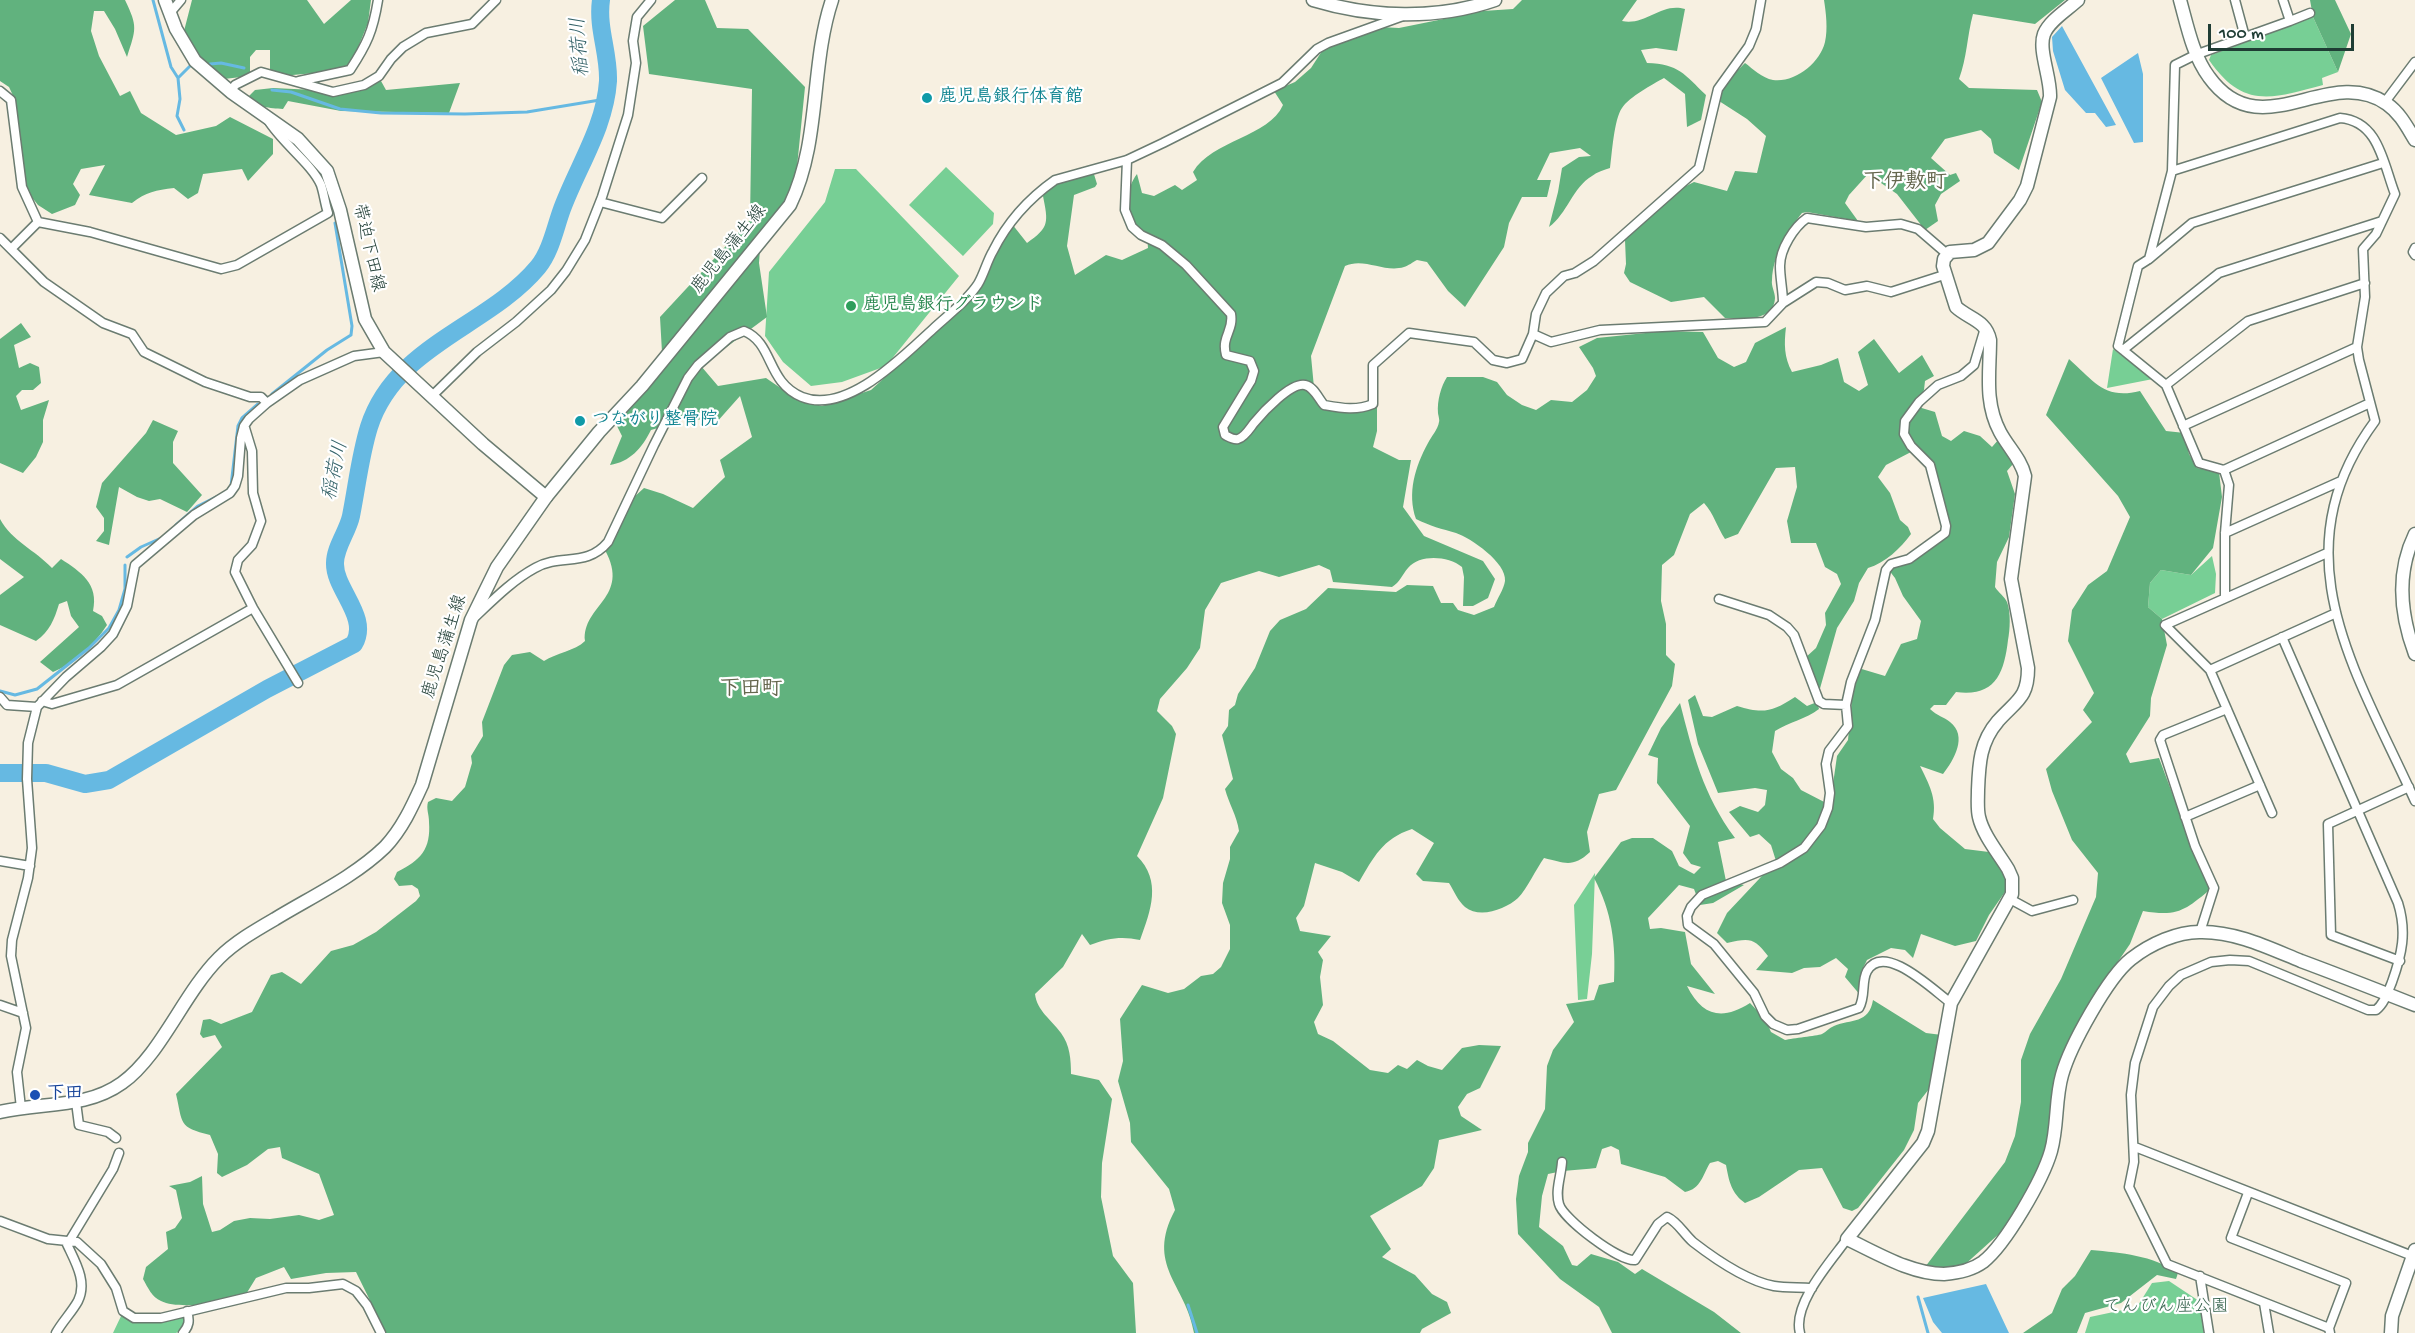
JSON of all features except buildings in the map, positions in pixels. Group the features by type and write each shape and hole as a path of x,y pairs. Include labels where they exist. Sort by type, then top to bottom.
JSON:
{"street":[{"name":"帯迫下田線","path":"165,0 185,46 195,61 231,92 298,139 327,171 340,210 365,319 384,352 483,444 546,497"},
{"path":"170,13 181,0"},
{"path":"295,81 330,76 350,70 367,45 378,0"},
{"path":"231,92 235,85 261,72 333,92 364,85 379,76 391,58 403,47 426,33 472,24 496,0"},
{"path":"432,396 477,352 516,322 551,290 585,240 600,202 628,115 636,63 633,41 637,17 651,0"},
{"name":"鹿児島蒲生線","path":"0,1112 76,1102 99,1096 122,1083 134,1073 158,1043 192,989 221,956 249,935 367,862 385,846 405,820 422,785 471,620 497,567 546,497 599,432 642,386 790,205 808,150 824,32 832,0"},
{"path":"1313,0 1336,7 1403,16"},
{"path":"471,620 497,596 536,567 582,559 602,550 609,542 688,378 698,365 730,337 744,331 754,335 778,378 785,387 801,397 825,400 848,393 888,370 965,300 978,283 1010,220 1044,188 1062,177 1127,160 1282,83 1317,49 1328,43 1403,16 1462,9 1496,0"},
{"path":"1127,160 1125,210 1132,227 1141,235 1161,245 1186,266 1231,314 1232,322 1223,344 1226,355 1250,362 1254,371 1251,381 1223,427 1225,435 1239,439 1265,412 1297,385 1306,385 1313,389 1324,405 1361,409 1373,404 1373,365 1409,333 1474,342 1493,360 1507,363 1522,359 1533,334 1536,314 1546,293 1564,276 1575,273 1594,261 1699,168 1718,89 1749,46 1756,29 1761,0"},
{"path":"1783,303 1780,265 1789,239 1798,224 1807,218 1866,227 1901,224 1918,229 1947,254 1974,250 1988,243 2024,193 2050,97 2042,43 2044,34 2051,24 2078,0"},
{"path":"2180,0 2197,54 2208,77 2221,91 2234,99 2259,108 2280,107 2332,93 2368,95 2385,102 2402,118 2415,140"},
{"path":"2235,0 2245,37"},
{"path":"2283,0 2290,21"},
{"path":"2149,259 2172,171 2175,65 2197,54 2310,14"},
{"path":"2385,102 2415,62"},
{"path":"0,91 11,100 22,188 38,222"},
{"path":"38,222 90,232 221,269 237,265 328,213 320,184 307,165 278,136 265,116"},
{"path":"2172,171 2340,118 2352,119 2367,128 2373,136 2395,194 2382,221 2363,249 2365,283 2357,347 2358,360 2375,421 2347,464 2332,506 2327,553 2336,613 2363,692 2415,801"},
{"path":"2370,403 2224,470 2199,463 2166,385 2118,346 2138,266 2192,222 2383,163"},
{"path":"600,202 662,218 702,178"},
{"path":"2123,350 2219,273 2382,221"},
{"path":"11,249 38,222"},
{"path":"0,238 44,282 103,323 132,334 144,352 205,382 250,397 261,398 267,403"},
{"path":"2415,248 2413,252 2415,255"},
{"path":"1800,1333 1798,1320 1812,1288 1847,1239 1923,1143 1928,1131 1951,1003 2010,899 2012,878 1979,818 1978,767 1980,753 1987,737 1999,720 2019,702 2028,681 2028,668 2011,579 2025,481 2021,464 2000,432 1991,408 1988,387 1990,340 1985,327 1956,307 1944,275 1943,266 1947,254"},
{"path":"1533,334 1551,342 1600,330 1760,324 1765,322 1783,303 1816,282 1828,283 1845,290 1868,286 1891,292 1944,275"},
{"path":"2166,385 2248,321 2365,283"},
{"path":"1951,1003 1890,960 1882,961 1869,968 1865,976 1864,996 1859,1008 1798,1029 1787,1030 1773,1024 1765,1016 1754,993 1714,944 1688,925 1687,916 1691,907 1702,895 1780,863 1804,848 1821,826 1828,808 1830,793 1826,764 1829,751 1848,726 1846,705 1855,671 1875,620 1886,570 1891,564 1909,560 1946,533 1930,465 1911,446 1904,434 1905,422 1919,402 1938,385 1961,376 1974,364 1985,327"},
{"path":"2183,426 2357,347"},
{"path":"21,1108 18,1072 27,1028 11,956 12,940 30,866 32,825 27,779 28,751 40,704 113,634 127,606 135,565 194,516 230,493 238,476 244,426 267,403 300,380 354,356 384,352"},
{"path":"244,426 252,451 253,493 261,521 252,545 238,560 236,572 253,608 298,682"},
{"path":"2224,470 2229,485 2225,533 2224,598"},
{"path":"2225,533 2341,482"},
{"path":"2415,534 2401,585 2404,619 2415,654"},
{"path":"2272,813 2210,670 2165,625 2327,553"},
{"path":"1719,599 1779,620 1794,635 1819,701 1824,704 1846,705"},
{"path":"0,697 7,705 52,704 117,685 253,608"},
{"path":"2210,670 2336,613"},
{"path":"2248,1192 2231,1238 2346,1283 2330,1330 2166,1264 2129,1187 2135,1147 2131,1095 2134,1064 2154,1007 2169,986 2181,975 2211,962 2249,961 2368,1010 2376,1011 2387,994 2400,961 2404,942 2402,916 2282,637"},
{"path":"2200,932 2214,888 2194,846 2160,740 2163,735 2227,709"},
{"path":"2185,817 2260,785"},
{"path":"2400,961 2331,935 2328,824 2409,787"},
{"path":"0,861 30,866"},
{"path":"2010,899 2032,911 2073,900"},
{"path":"1847,1239 1919,1271 1936,1274 1961,1272 1984,1261 2012,1225 2043,1173 2051,1150 2062,1076 2069,1056 2113,980 2129,960 2163,941 2200,932 2235,935 2415,1005"},
{"path":"0,1005 23,1013"},
{"path":"76,1102 79,1125 108,1132 116,1138"},
{"path":"2135,1147 2414,1254 2392,1316 2391,1333"},
{"path":"68,1241 113,1168 119,1153"},
{"path":"1562,1162 1557,1190 1561,1211 1595,1241 1628,1260 1635,1260 1658,1224 1667,1217 1678,1224 1695,1243 1744,1274 1776,1286 1812,1288"},
{"path":"0,1221 34,1235 68,1241 88,1250 116,1288 127,1315 134,1318 161,1318 286,1288 343,1284 356,1291 367,1305 381,1333"},
{"path":"56,1333 78,1300 82,1282 68,1241"},
{"path":"2200,1276 2209,1333"},
{"path":"2264,1303 2269,1333"},
{"path":"183,1333 188,1328 190,1319 187,1311"}],"green space":[{"path":"0,0 125,0 134,23 127,57 104,11 94,11 91,31 99,56 120,96 130,91 141,113 176,135 216,126 230,117 273,139 273,154 248,181 242,169 203,174 198,193 188,199 174,188 152,192 132,203 89,195 105,165 81,169 73,184 80,195 75,205 52,214 38,205 26,190 16,102 9,87 0,81"},
{"path":"192,0 307,0 324,24 351,0 371,0 368,23 357,50 349,64 338,71 270,77 270,50 256,50 250,57 250,76 224,79 200,60 184,31"},
{"path":"675,0 705,0 717,28 748,29 805,87 795,187 761,235 759,263 767,317 701,366 718,386 766,378 795,398 822,406 871,390 971,299 1012,224 1027,243 1040,233 1046,218 1043,196 1059,183 1093,171 1097,184 1095,187 1074,195 1067,246 1075,275 1106,255 1122,260 1148,248 1147,235 1135,228 1128,215 1128,193 1137,174 1142,193 1154,196 1175,185 1182,190 1197,180 1193,172 1202,161 1276,116 1283,105 1274,91 1295,82 1311,68 1322,51 1380,27 1399,28 1483,11 1513,9 1522,0 1637,0 1622,21 1631,22 1668,9 1685,9 1677,51 1656,48 1641,50 1647,63 1674,68 1706,95 1701,120 1687,127 1685,94 1664,78 1635,95 1619,113 1610,168 1596,173 1585,181 1561,215 1549,227 1562,168 1579,157 1591,156 1580,148 1550,153 1537,180 1551,180 1547,197 1522,197 1509,223 1504,247 1465,307 1448,291 1427,262 1417,260 1397,268 1359,263 1345,266 1311,356 1315,398 1338,405 1377,408 1377,431 1373,447 1399,460 1411,460 1403,507 1424,536 1483,561 1495,579 1488,598 1473,606 1463,606 1462,567 1456,563 1434,558 1413,563 1392,587 1333,582 1330,570 1319,565 1279,577 1259,571 1221,583 1205,610 1200,648 1187,668 1160,699 1157,711 1172,726 1176,734 1163,798 1137,856 1150,875 1152,886 1148,918 1140,940 1115,938 1090,945 1082,934 1063,967 1035,994 1041,1010 1066,1042 1071,1074 1099,1080 1112,1099 1102,1163 1101,1197 1113,1256 1133,1283 1136,1333 386,1333 356,1272 326,1273 291,1279 284,1267 256,1278 243,1299 190,1305 169,1304 158,1299 150,1292 143,1279 146,1267 168,1249 166,1232 175,1228 182,1218 176,1190 169,1186 190,1182 202,1176 203,1204 212,1232 234,1221 250,1218 270,1219 299,1215 319,1220 334,1215 319,1174 282,1158 280,1147 268,1149 247,1165 222,1177 217,1173 218,1154 210,1135 192,1129 184,1123 176,1094 222,1047 215,1035 203,1038 200,1034 203,1020 210,1019 221,1024 252,1012 271,975 282,972 301,984 331,951 353,945 376,932 416,901 420,896 418,889 412,885 399,886 394,879 397,872 418,858 426,847 429,831 428,802 436,798 452,801 465,787 472,763 471,756 483,736 482,722 504,665 512,655 530,652 544,661 585,641 586,629 604,600 612,579 611,566 605,550 633,498 644,488 693,508 725,477 720,460 752,437 740,396 716,423 681,416 665,426 651,430 635,453 624,461 610,465 622,436 616,424 663,370 660,317 750,220 752,89 649,74 643,26"},
{"path":"1824,0 2065,0 2035,24 1973,14 1959,79 1969,88 2037,90 2042,102 2019,170 1994,153 1991,139 1981,130 1945,139 1931,158 1950,175 1956,173 1960,181 1941,194 1935,205 1938,221 1925,230 1897,194 1868,174 1849,195 1845,203 1858,221 1802,213 1786,236 1778,253 1772,282 1775,298 1773,306 1763,315 1739,319 1725,318 1704,297 1671,302 1630,282 1624,273 1625,240 1676,191 1694,182 1727,191 1735,171 1757,173 1766,136 1747,119 1719,101 1720,95 1728,80 1745,63 1761,75 1773,80 1798,75 1812,64 1825,42 1827,26"},
{"path":"2310,0 2335,0 2351,34 2338,72 2313,17"},
{"path":"2313,17 2338,72 2322,78 2323,85 2288,94 2259,96 2234,87 2209,60 2211,55"},
{"path":"381,81 386,90 460,83 449,113 341,111 288,101 283,109 264,107 255,103 249,96 255,90 273,88 315,90"},
{"path":"946,167 994,213 993,224 963,256 909,205"},
{"name":"鹿児島銀行グラウンド","path":"835,169 856,169 959,276 886,366 842,382 811,386 783,362 765,336 769,272 825,202"},
{"path":"21,323 31,337 14,345 19,368 30,363 39,367 41,383 33,390 22,390 16,396 21,410 49,400 43,420 43,442 36,457 23,473 0,463 0,339"},
{"path":"1786,327 1785,350 1792,372 1838,358 1844,382 1859,391 1868,385 1858,352 1874,339 1899,373 1922,355 1934,376 1925,381 1924,390 1915,406 1935,412 1942,436 1951,441 1964,431 1980,436 1992,447 1999,439 2013,464 2007,471 2015,494 2009,537 1997,562 1995,587 2006,600 2009,611 2010,621 2004,663 1995,681 1989,687 1969,693 1956,692 1946,705 1934,705 1930,709 1948,720 1955,728 1959,741 1955,755 1943,774 1920,766 1933,798 1933,819 1965,849 1989,852 2005,875 2007,889 1989,915 1976,941 1955,946 1921,934 1913,958 1905,950 1891,948 1867,960 1861,972 1861,996 1845,977 1848,969 1836,958 1820,967 1804,968 1792,973 1756,970 1768,956 1759,945 1746,940 1727,943 1717,933 1727,913 1776,861 1771,845 1759,834 1750,837 1729,812 1740,806 1758,812 1765,805 1767,790 1755,788 1718,793 1698,744 1688,700 1695,695 1703,716 1712,717 1737,706 1761,711 1773,709 1795,697 1807,706 1817,702 1819,709 1775,731 1772,752 1781,769 1793,778 1801,790 1830,805 1837,756 1848,740 1855,667 1885,676 1901,644 1917,639 1921,621 1903,596 1888,569 1950,534 1936,489 1931,463 1911,452 1886,465 1878,477 1890,493 1900,520 1908,527 1911,534 1892,554 1868,568 1859,583 1854,601 1837,628 1819,692 1805,658 1816,648 1826,625 1825,613 1841,584 1837,574 1825,567 1816,543 1791,543 1787,521 1797,487 1795,467 1776,468 1738,534 1725,539 1704,503 1690,514 1674,555 1662,565 1661,601 1666,624 1666,655 1675,664 1672,686 1616,790 1599,794 1587,832 1590,852 1579,860 1568,863 1544,858 1518,898 1500,909 1478,912 1471,911 1463,905 1449,883 1423,881 1416,874 1434,843 1412,829 1393,838 1380,850 1359,882 1342,872 1315,863 1304,906 1296,918 1300,931 1331,936 1318,952 1323,960 1320,977 1323,1005 1314,1022 1318,1034 1333,1041 1370,1070 1388,1073 1398,1065 1407,1069 1417,1060 1442,1070 1462,1048 1479,1045 1501,1046 1480,1088 1467,1094 1458,1107 1461,1116 1482,1130 1439,1140 1434,1168 1422,1186 1370,1216 1391,1249 1382,1257 1415,1275 1432,1294 1447,1302 1451,1313 1422,1329 1420,1333 1194,1333 1190,1316 1166,1261 1164,1246 1167,1229 1175,1210 1169,1189 1131,1142 1130,1123 1118,1081 1123,1061 1120,1019 1142,985 1168,993 1184,989 1201,976 1213,974 1221,967 1230,949 1230,925 1222,903 1223,883 1230,859 1230,847 1239,831 1225,789 1233,779 1222,735 1228,726 1229,710 1235,705 1238,694 1255,668 1270,631 1280,620 1306,609 1328,588 1396,592 1407,585 1433,586 1441,603 1453,603 1458,610 1474,615 1494,607 1505,581 1504,574 1494,559 1479,546 1462,536 1416,519 1413,509 1412,490 1416,471 1423,452 1438,425 1439,399 1447,377 1483,377 1497,382 1507,395 1522,405 1536,410 1551,400 1572,402 1587,390 1596,376 1579,347 1597,338 1665,331 1703,332 1718,358 1734,367 1746,362 1755,343"},
{"path":"2113,349 2153,379 2107,388"},
{"path":"2069,359 2100,387 2108,391 2128,393 2140,391 2166,431 2185,433 2189,454 2197,468 2219,472 2222,497 2213,548 2191,575 2161,570 2150,583 2148,607 2162,619 2167,645 2151,698 2150,716 2126,754 2130,763 2159,758 2192,846 2212,888 2181,910 2165,913 2143,911 2130,944 2104,982 2066,1056 2054,1137 2035,1183 2010,1224 1961,1268 1922,1271 2005,1162 2015,1136 2021,1102 2021,1060 2030,1034 2061,979 2096,897 2098,873 2072,840 2052,791 2046,769 2092,722 2083,710 2094,693 2068,641 2072,610 2088,585 2107,571 2130,517 2118,496 2046,415"},
{"path":"153,420 178,431 173,442 173,463 202,495 187,512 160,499 149,501 137,497 119,487 109,545 96,541 104,531 104,518 96,507 102,483 146,433"},
{"path":"0,519 17,539 52,568 61,559 81,574 91,586 93,611 102,616 107,625 83,653 69,664 53,672 40,662 79,627 71,616 67,601 59,604 51,625 36,641 0,625 0,595 24,577 0,559"},
{"path":"2212,556 2216,574 2215,593 2162,619 2148,607 2150,583 2161,570 2191,575"},
{"path":"1680,703 1700,773 1715,806 1735,838 1718,842 1726,881 1744,885 1713,903 1700,905 1694,889 1679,885 1648,918 1650,929 1661,928 1685,932 1691,964 1715,994 1687,986 1699,1004 1714,1013 1722,1013 1740,1009 1750,1003 1765,1019 1771,1032 1785,1040 1822,1034 1834,1026 1863,1017 1871,1008 1873,1000 1926,1033 1942,1035 1929,1089 1918,1103 1914,1130 1904,1150 1858,1208 1852,1211 1843,1208 1822,1168 1799,1170 1759,1197 1745,1203 1734,1191 1726,1165 1718,1161 1710,1163 1695,1188 1685,1192 1665,1177 1621,1164 1619,1150 1611,1146 1602,1149 1596,1168 1548,1174 1542,1196 1539,1227 1563,1246 1572,1265 1577,1266 1591,1254 1618,1262 1635,1274 1642,1269 1714,1312 1741,1333 1612,1333 1599,1307 1560,1279 1518,1234 1516,1199 1519,1176 1528,1152 1528,1143 1545,1109 1547,1066 1553,1050 1574,1022 1566,1004 1594,1000 1599,985 1614,982 1612,928 1605,903 1594,878 1621,842 1632,838 1653,838 1672,851 1679,866 1694,874 1701,867 1691,864 1683,853 1690,826 1657,783 1658,758 1648,755 1661,728"},
{"path":"1595,873 1592,954 1587,999 1578,1000 1574,905"},
{"path":"2091,1250 2147,1259 2178,1273 2176,1279 2157,1275 2121,1303 2085,1313 2077,1333 2023,1333 2052,1313 2062,1289 2075,1276"},
{"name":"てんびん座公園","path":"2169,1281 2199,1301 2204,1333 2085,1333 2090,1317 2137,1307 2152,1283"},
{"path":"122,1314 133,1320 184,1315 186,1317 184,1329 176,1333 113,1333"}],"water":[{"path":"2062,26 2116,125 2106,127 2095,113 2086,113 2065,90 2053,51 2052,37"},
{"path":"2138,53 2143,74 2143,142 2134,143 2101,78"},
{"path":"1986,1284 2009,1333 1942,1333 1933,1322 1923,1298"}],"waterway":[{"path":"153,0 171,67 178,78"},
{"name":"稲荷川","path":"0,773 46,773 85,784 109,780 267,689 354,644 358,634 358,624 336,573 335,563 337,551 351,516 369,427 382,399 399,376 421,356 517,288 538,267 546,254 568,193 590,146 606,98 608,71 601,21 601,0"},
{"path":"210,64 221,63 244,68"},
{"path":"184,130 177,116 180,99 178,78 190,66"},
{"path":"272,90 291,92 340,109 381,113 527,112 606,99"},
{"path":"272,394 327,350 351,335 352,326 335,223"},
{"path":"231,486 238,426 242,418 258,404"},
{"path":"176,525 198,506 222,494"},
{"path":"127,557 141,547 159,539"},
{"path":"0,691 15,695 37,689 89,648 109,628 119,610 125,589 125,565"},
{"path":"1918,1297 1928,1333"},
{"path":"1188,1305 1197,1333"}],"place":[{"name":"鹿児島銀行体育館","path":"927,98"},
{"name":"鹿児島銀行グラウンド","path":"851,306"},
{"name":"つながり整骨院","path":"580,421"},
{"name":"下田","path":"35,1095"}],"district":[{"name":"下伊敷町","path":"1905,184"},
{"name":"下田町","path":"751,691"}]}
